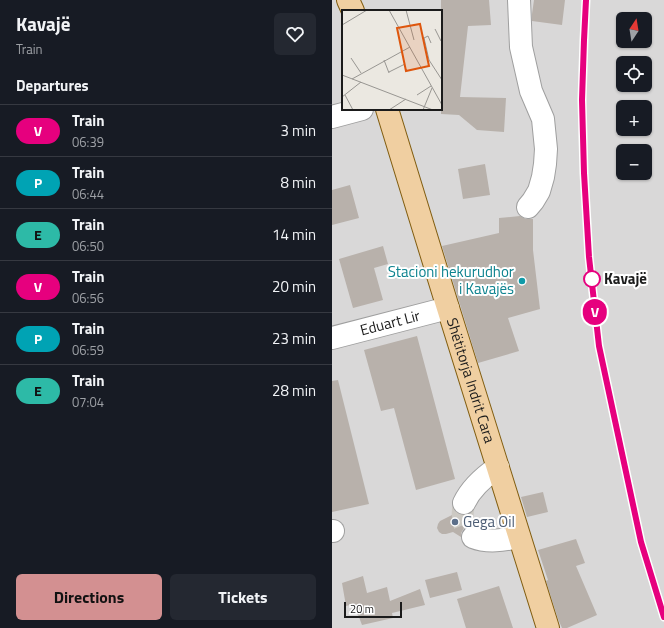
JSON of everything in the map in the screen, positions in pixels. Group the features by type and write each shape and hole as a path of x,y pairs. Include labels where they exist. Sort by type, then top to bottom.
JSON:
{"main road":[{"path":"348,0 353,10"},
{"name":"Shëtitorja Indrit Cara","path":"387,110 548,628"}],"street":[{"path":"520,9 521,47 531,91 543,119 546,149 545,164 539,191 528,207"},
{"path":"332,117 358,110"},
{"name":"Eduart Lir","path":"332,338 448,308"},
{"path":"464,503 466,498 476,486 488,474 498,467"},
{"path":"473,537 480,540 491,541 520,537"}],"shaded area":[{"name":"Kavajë","path":"332,0 664,0 664,628 332,628"}],"building":[{"path":"441,0 489,0 491,25 468,26 460,97 506,98 504,132 477,130 459,115 441,114"},
{"path":"534,0 565,0 562,25 532,21"},
{"path":"485,164 490,195 463,199 458,169"},
{"path":"350,185 359,218 332,225 332,190"},
{"path":"520,216 526,219 533,219 533,250 540,309 508,318 519,351 478,363 442,246 499,233 499,218"},
{"path":"383,246 388,264 374,268 383,300 353,308 339,259"},
{"path":"417,336 455,479 416,490 394,408 381,411 364,350"},
{"path":"338,380 369,504 332,512 332,381"},
{"path":"543,492 548,512 527,517 521,497"},
{"name":"Gega Oil","path":"453,509 458,514 464,515 471,513 469,521 474,525 464,528 461,533 461,537 453,532 442,534 437,528 440,521 452,515"},
{"path":"576,539 585,563 576,566 597,615 567,628 562,628 546,581 548,580 538,550"},
{"path":"457,572 462,590 430,598 425,580"},
{"path":"363,576 367,593 387,587 390,601 420,589 425,605 392,613 393,618 362,625 354,604 346,606 342,583"},
{"path":"499,586 513,628 466,628 457,599"}],"tunnel":[{"path":"464,503 463,522 473,537"}],"railway":[{"path":"586,0 582,101 584,173 589,257 599,346 641,542 664,617"}],"train":[{"name":"V","path":"586,0 582,100 584,173 589,257 599,346 641,542 664,617"}],"place":[{"name":"Kavajë","path":"592,279"},
{"name":"Stacioni hekurudhor i Kavajës","path":"522,281"},
{"name":"Gega Oil","path":"455,522"}]}
